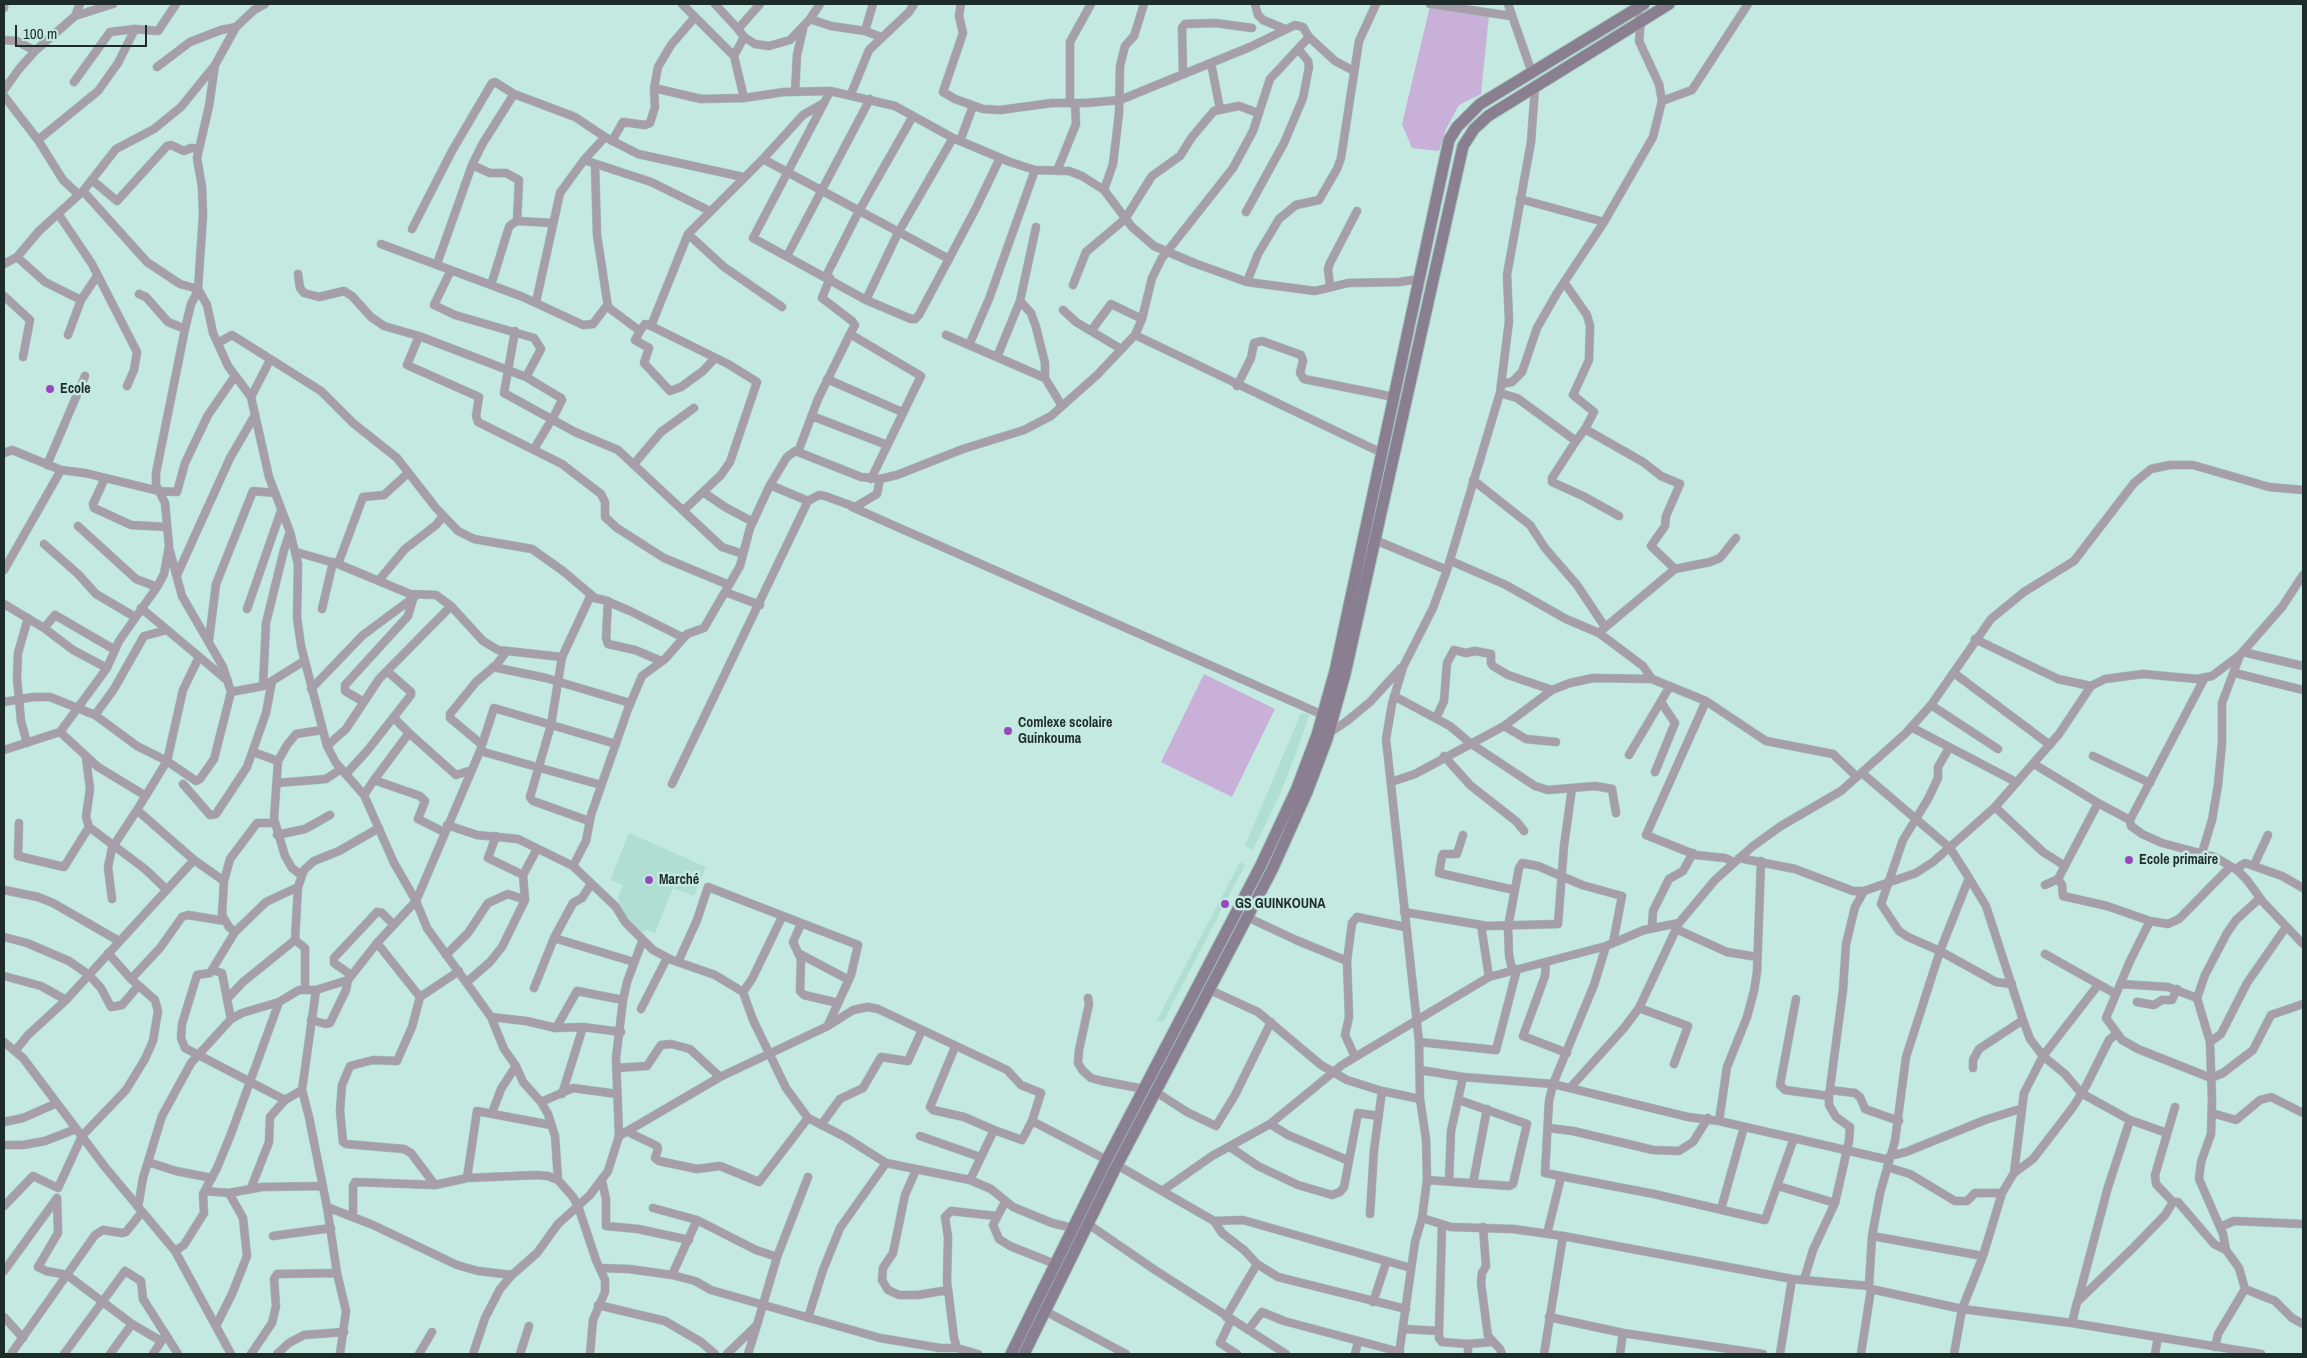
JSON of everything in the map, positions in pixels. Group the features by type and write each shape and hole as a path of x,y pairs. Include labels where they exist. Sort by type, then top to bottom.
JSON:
{"street":[{"path":"75,16 80,4"},
{"path":"4,90 35,51 75,16 113,4"},
{"path":"74,82 110,32 134,29 158,32 176,4"},
{"path":"4,264 16,257 39,231 59,215 81,193 116,149 154,129 181,107 215,65 236,27 254,10 265,4"},
{"path":"682,4 734,56 744,98"},
{"path":"715,4 744,37 755,44 774,46 794,38 820,4"},
{"path":"738,29 760,4"},
{"path":"865,31 873,4"},
{"path":"851,94 865,56 881,37 903,18 914,4"},
{"path":"961,4 959,16 962,35 943,92 973,106 1000,110 1072,102 1120,100 1212,63 1285,29 1299,25 1309,37 1336,61 1354,71"},
{"path":"1056,171 1076,124 1072,102 1070,42 1091,4"},
{"path":"1104,190 1112,164 1120,100 1120,66 1124,46 1134,36 1144,4"},
{"path":"1255,4 1258,14 1263,20 1285,29"},
{"path":"1247,282 1258,254 1279,219 1296,205 1319,200 1337,169 1341,158 1359,41 1376,4"},
{"path":"1430,4 1511,16"},
{"path":"1508,4 1532,73"},
{"path":"1024,1354 1088,1224 1144,1089 1261,865 1297,788 1323,715 1374,540 1463,146 1474,129 1488,116 1669,4"},
{"path":"1662,101 1692,90 1748,4"},
{"path":"1011,1354 1073,1228 1156,1092 1272,870 1304,801 1329,733 1357,596 1382,453 1451,136 1464,119 1480,104 1638,5 1641,21 1639,41 1659,84 1662,101 1653,138 1604,222 1564,282 1537,328 1522,372 1512,382 1501,384"},
{"path":"536,302 560,193 584,160 608,139 623,122 645,125 650,123 655,107 654,88 658,67 671,45 695,17"},
{"path":"810,19 831,26 865,31 881,37"},
{"path":"1183,74 1182,28 1184,24 1215,23 1252,28"},
{"path":"157,67 190,42 220,30 236,27"},
{"path":"794,92 803,28"},
{"path":"38,140 98,91 118,63 134,29"},
{"path":"734,56 744,37"},
{"path":"573,866 586,841 601,785 630,703 642,676 661,661 682,638 690,632 704,628 740,566 753,522 770,485 787,457 795,451 871,479 880,479 897,475 963,449 1024,430 1051,416 1134,335 1142,319 1152,278 1166,252 1233,168 1253,132 1270,79 1299,50 1309,37"},
{"path":"4,40 13,40 35,51"},
{"path":"1246,212 1284,143 1303,98 1309,68 1308,61 1299,50"},
{"path":"1212,63 1220,109"},
{"path":"4,702 39,696 50,697 78,708 95,715 137,746 167,761 196,780 200,779 214,760 231,692 230,682 209,640 182,596 169,546 165,503 156,485 156,473 185,328 191,304 198,290 203,215 202,187 197,158 209,106 215,65"},
{"path":"412,230 452,151 492,83 495,82 514,94 542,106 571,115 608,139 646,156 743,177"},
{"path":"1248,1330 1262,1312 1399,1353 1404,1329 1411,1268 1422,1218 1427,1180 1426,1139 1420,1100 1419,1042 1386,739 1394,696 1403,667 1433,608 1451,561 1473,480 1500,393 1509,321 1508,275 1531,142 1535,87"},
{"path":"654,88 701,99 744,98 794,92 830,91 851,94 896,106 957,139 1000,158 1035,170 1076,173 1104,190 1125,219 1146,240 1166,252 1247,282 1309,291 1348,283 1399,282 1419,279"},
{"path":"830,91 753,238 828,277 866,300 914,319 949,259 1000,158"},
{"path":"437,264 472,165 514,94"},
{"path":"4,96 38,140 63,180 81,193 147,262 180,284 198,290 207,305 213,333 235,376 251,397 269,477 296,552 298,564 298,617 304,661 327,746 364,795 394,862 416,901 427,928 491,1017 504,1049 516,1066 523,1082 541,1102 555,1136 558,1180"},
{"path":"787,256 870,99"},
{"path":"651,326 688,234 803,115 824,102"},
{"path":"866,300 898,233 957,139 973,106"},
{"path":"1073,285 1086,252 1125,219 1152,176 1180,156 1214,111 1239,106 1258,113"},
{"path":"798,452 828,379 854,325 852,321 822,298 828,277 859,211 914,116"},
{"path":"92,180 117,201 167,146 171,145 184,151 199,149"},
{"path":"763,158 949,259"},
{"path":"584,160 651,182 710,211"},
{"path":"595,164 597,235 608,307 640,331"},
{"path":"472,165 490,173 506,173 519,180 517,221"},
{"path":"969,345 989,300 1035,170"},
{"path":"1520,199 1604,222"},
{"path":"1330,286 1328,269 1330,263 1357,211"},
{"path":"59,215 78,241 98,276 137,352 134,370 127,386"},
{"path":"491,285 509,227 517,221 553,223"},
{"path":"997,357 1020,301 1036,227"},
{"path":"688,234 724,267 782,307"},
{"path":"381,244 536,302 586,326 593,324 608,307"},
{"path":"16,257 44,282 81,300"},
{"path":"450,270 434,305 455,315 531,336 541,347 526,377"},
{"path":"298,274 300,288 304,293 319,297 344,291 352,296 371,317 384,326 418,336 526,377 562,398 552,420 534,449"},
{"path":"68,335 81,300 98,276"},
{"path":"1564,282 1586,315 1590,326 1589,360 1573,395 1594,412 1585,429 1552,478 1552,482 1583,496 1619,516"},
{"path":"139,294 146,297 168,322 185,328"},
{"path":"4,296 30,320 23,357"},
{"path":"1020,301 1032,312 1046,362 1045,378 1062,406"},
{"path":"1091,331 1111,304 1142,319"},
{"path":"1063,310 1076,322 1121,349"},
{"path":"684,510 721,475 730,462 758,382 715,358 651,326 645,324 635,340 649,348 644,362 670,392 681,387 703,371 715,358"},
{"path":"515,331 504,393 552,420 610,446 634,464 722,547 743,554"},
{"path":"218,343 232,334 321,391 353,423 397,458 443,516 452,526 468,537 532,549 563,571 595,598"},
{"path":"850,334 920,376 871,479"},
{"path":"946,335 1045,378"},
{"path":"1134,335 1382,453"},
{"path":"418,336 407,365 479,397 476,416 478,422 515,442 554,458 601,494 604,502 605,517 617,528 664,558 760,605"},
{"path":"1238,386 1251,358 1254,343 1262,341 1301,355 1303,361 1300,373 1304,379 1394,397"},
{"path":"251,397 270,360"},
{"path":"47,465 86,376"},
{"path":"4,453 12,450 61,470 159,491 172,493 178,491 185,463 208,415 235,376"},
{"path":"828,379 902,412"},
{"path":"1500,393 1517,398 1576,441"},
{"path":"634,464 661,432 694,408"},
{"path":"177,575 230,458 255,415"},
{"path":"812,416 887,445"},
{"path":"1585,429 1623,450 1665,478 1680,484 1666,516 1665,526 1651,546 1675,569"},
{"path":"1570,1088 1624,1028 1639,1008 1677,926 1704,892 1737,860 1781,826 1832,798 1911,728 1931,705 1975,639 1991,619 2014,600 2074,561 2134,483 2151,469 2170,465 2193,465 2269,487 2303,490"},
{"path":"4,570 61,470"},
{"path":"322,609 336,563 363,497 384,496 408,473"},
{"path":"105,478 93,504 94,508 131,525 167,527"},
{"path":"852,507 860,506 875,497 879,491 880,479"},
{"path":"1473,480 1530,525 1544,548 1577,585 1601,630 1615,647 1643,666 1652,679"},
{"path":"770,485 808,501"},
{"path":"209,640 216,584 253,492 275,493"},
{"path":"703,492 725,508 753,522"},
{"path":"672,784 760,605 808,501 819,495 852,507 1323,715"},
{"path":"247,610 281,511"},
{"path":"379,580 404,549 436,525 443,516"},
{"path":"78,526 136,579 157,587"},
{"path":"263,686 266,623 290,532"},
{"path":"1601,630 1675,569 1710,562 1720,558 1736,538"},
{"path":"1374,540 1447,570"},
{"path":"44,544 78,574 96,594 135,617"},
{"path":"4,750 60,732 107,668 114,650 157,587 164,574 169,546"},
{"path":"296,552 336,563 415,597"},
{"path":"1451,561 1506,586 1566,619 1601,630"},
{"path":"1706,701 1646,833 1648,836 1671,843 1693,853 1761,862 1800,870 1854,891 1864,891 1886,885 1916,873 1950,848 1995,807 2034,764 2050,745 2091,686 2105,679 2143,674 2204,679 2212,676 2241,654 2282,607 2303,575"},
{"path":"311,689 363,635 415,597 436,595 451,606 490,647 506,652 562,657"},
{"path":"364,702 345,691 344,686 408,616 415,597"},
{"path":"590,821 532,800 531,794 551,726 560,682 562,657 587,600 590,597 608,601 654,621 682,638"},
{"path":"608,601 606,638 608,644 635,650 661,661"},
{"path":"4,604 44,628 64,645 107,668"},
{"path":"327,746 342,733 387,671 451,606"},
{"path":"141,608 230,682"},
{"path":"44,628 54,615 114,650"},
{"path":"27,743 18,699 18,653 28,618"},
{"path":"95,715 114,689 144,636 167,630"},
{"path":"1975,639 2058,679 2091,686"},
{"path":"1436,718 1444,701 1447,662 1454,650 1466,653 1475,651 1488,653 1492,656 1491,663 1493,666 1508,675 1552,690"},
{"path":"506,652 476,682 450,714 450,718 480,748 539,768 601,785"},
{"path":"2241,654 2303,666"},
{"path":"2202,853 2212,820 2218,785 2222,743 2222,703 2241,654"},
{"path":"112,899 108,867 114,846 167,761 183,690 199,657"},
{"path":"231,692 263,686 304,661"},
{"path":"493,667 560,682 630,703"},
{"path":"1329,733 1370,702 1403,667"},
{"path":"277,783 326,779 344,771 394,718 411,692 387,671"},
{"path":"1954,673 2050,745"},
{"path":"2235,673 2303,690"},
{"path":"1391,782 1415,774 1444,756 1504,726 1552,690 1570,683 1593,678 1652,679 1706,701 1766,741 1837,756 1950,848 1986,906 2030,1039 2043,1056 2065,1074 2081,1093 2130,1120 2167,1133"},
{"path":"2130,820 2204,679"},
{"path":"183,784 210,815 214,815 247,767 268,705 272,681"},
{"path":"1629,755 1670,686"},
{"path":"1394,696 1457,731 1470,743 1535,786 1548,790 1595,786 1612,789 1616,813"},
{"path":"1655,772 1675,723 1661,702"},
{"path":"1931,705 1998,749"},
{"path":"311,1020 326,1024 330,1022 350,978 393,924 416,901 472,770 493,708 616,744"},
{"path":"394,718 408,733 456,775 472,770"},
{"path":"1504,726 1526,739 1556,742"},
{"path":"1911,728 2016,782"},
{"path":"301,875 292,868 277,835 275,823 278,761 296,734 322,730"},
{"path":"60,732 86,758 126,786 146,796"},
{"path":"364,795 408,733"},
{"path":"1949,748 1938,766 1938,778 1903,840 1881,904 1899,931 1908,938 1940,951 1996,982 2012,984"},
{"path":"253,752 278,761"},
{"path":"1444,756 1470,785 1517,822 1524,832"},
{"path":"2093,756 2150,783"},
{"path":"86,758 90,789 86,817 89,827 167,890"},
{"path":"2034,764 2098,804 2130,820 2134,829 2155,840 2215,857 2239,872 2260,898 2303,944"},
{"path":"374,780 424,797 425,801 418,819 477,835 518,839 573,866 616,906 625,922 642,942 667,958 715,975 743,992 753,1020 786,1088 808,1118 845,1137 886,1163 970,1180 991,1188 1005,1202 1038,1218 1073,1228"},
{"path":"1404,912 1481,925 1508,927 1558,924 1561,876 1572,788"},
{"path":"2045,885 2058,879 2098,804"},
{"path":"1995,807 2043,852 2065,866"},
{"path":"136,810 194,860 224,880"},
{"path":"277,835 305,829 330,815"},
{"path":"19,823 18,856 62,868 89,827"},
{"path":"235,932 225,921 221,906 224,880 230,858 257,823 275,823"},
{"path":"227,1000 243,982 295,940 298,887 301,875 314,861 339,851 379,828"},
{"path":"1462,835 1457,854 1443,854 1439,873 1514,890"},
{"path":"2254,865 2268,835"},
{"path":"496,836 488,858 523,875"},
{"path":"467,982 496,955 525,900 523,875 537,849"},
{"path":"1652,927 1653,911 1669,879 1683,871 1693,853"},
{"path":"15,1051 28,1035 66,1000 194,860"},
{"path":"1719,1121 1727,1067 1750,1006 1758,957 1761,862"},
{"path":"1419,1042 1496,1050 1514,970 1509,955 1508,927 1518,868 1522,864 1538,866 1561,876 1622,896 1610,944 1553,1084 1549,1101 1549,1128 1544,1170 1549,1175 1722,1209 1764,1220 1794,1138"},
{"path":"2239,872 2242,864 2254,865 2303,888"},
{"path":"2058,879 2062,885 2063,896 2107,906 2150,921 2168,924 2175,923 2230,867"},
{"path":"1861,1354 1870,1287 1872,1236 1880,1193 1898,1121 1906,1058 1940,951 1968,878"},
{"path":"534,988 554,938 573,903 582,898 591,884"},
{"path":"285,1100 182,1046 182,1024 197,975 208,975 235,932 266,902 298,887"},
{"path":"678,962 697,920 708,887 858,945 849,980 828,1026"},
{"path":"4,890 38,897 53,903 119,941"},
{"path":"1804,1280 1813,1250 1834,1203 1850,1127 1836,1117 1829,1105 1829,1093 1843,990 1846,944 1855,907 1864,891"},
{"path":"446,955 468,933 488,903 508,894 525,900"},
{"path":"2214,1347 2218,1334 2245,1289 2239,1268 2226,1250 2220,1227 2199,1179 2200,1162 2211,1134 2212,1113 2210,1042 2197,998 2205,974 2227,933 2236,920 2260,898"},
{"path":"350,978 334,963 334,958 377,912 382,912 393,924"},
{"path":"131,979 160,948 182,917 188,915 225,921"},
{"path":"743,992 752,980 782,916"},
{"path":"1247,917 1296,940 1348,961"},
{"path":"1355,1057 1345,1035 1350,1018 1348,961 1352,923 1357,917 1405,927"},
{"path":"2150,921 2106,1018 2122,1040 2150,1054 2211,1078 2223,1073 2253,1050 2271,1015 2303,1004"},
{"path":"801,924 793,942 800,954 802,974 798,986 800,991 809,996 838,1004"},
{"path":"1481,925 1489,977"},
{"path":"1162,1191 1212,1156 1270,1124 1332,1072 1489,977 1610,944 1652,927 1677,926 1727,952 1758,957"},
{"path":"2210,1042 2221,1034 2247,983 2286,927"},
{"path":"4,937 69,961 89,975 102,989 109,1005 113,1007 122,1005 138,986"},
{"path":"554,938 634,962"},
{"path":"295,940 306,948 305,989"},
{"path":"473,1354 485,1318 500,1289 512,1275 537,1253 558,1224 602,1181 619,1136 616,1068 624,1000 634,962 642,942"},
{"path":"377,943 420,997"},
{"path":"108,953 138,986 152,995 157,1006 153,1041 145,1059 126,1090 82,1136 58,1188 58,1233 38,1267 46,1271 67,1275 132,1324 161,1341"},
{"path":"800,954 849,980"},
{"path":"2045,954 2087,976 2098,986 2116,994"},
{"path":"641,1009 667,958"},
{"path":"1546,962 1545,976 1523,1036 1567,1053"},
{"path":"212,970 222,973 231,1019"},
{"path":"435,1186 414,1157 404,1149 344,1144 340,1120 342,1084 348,1069 373,1060 397,1061 412,1027 420,997 459,970"},
{"path":"4,976 41,986 66,1000"},
{"path":"11,1354 99,1231 126,1232 140,1210 148,1162 162,1116 191,1063 231,1019 242,1013 279,1002 294,992 305,989 316,990 350,978"},
{"path":"2120,984 2177,989 2197,998"},
{"path":"2014,1173 2018,1148 2020,1109 2024,1093 2043,1056 2098,986"},
{"path":"2137,1002 2154,1004 2162,1000 2174,1000 2177,989"},
{"path":"316,990 302,1090 323,1186 337,1273 346,1310 340,1354"},
{"path":"1210,990 1258,1012 1306,1053 1332,1072 1347,1080 1420,1100"},
{"path":"556,1028 577,991 624,1000"},
{"path":"1088,998 1089,1004 1078,1063 1091,1078 1102,1082 1144,1089"},
{"path":"1796,999 1780,1085 1786,1090 1855,1093 1860,1097 1865,1109 1898,1121"},
{"path":"175,1251 184,1245 203,1216 204,1191 212,1178 279,1002"},
{"path":"619,1136 720,1077 828,1026 852,1010 874,1008 1002,1068 1021,1084 1041,1093 1032,1121 1022,1140 964,1117 931,1109 955,1047"},
{"path":"1639,1008 1688,1026 1674,1064"},
{"path":"491,1017 526,1021 556,1028 583,1027 621,1032"},
{"path":"1972,1068 1973,1060 1980,1049 2023,1020"},
{"path":"1156,1092 1187,1112 1216,1126 1235,1095 1271,1022"},
{"path":"562,1094 583,1027"},
{"path":"821,1125 840,1099 864,1088 881,1057 908,1061 922,1030"},
{"path":"1954,1354 1962,1309 1983,1256 2002,1193 2014,1173 2037,1155 2081,1093 2109,1040 2116,1034"},
{"path":"4,1042 15,1051 140,1210 175,1251 231,1354"},
{"path":"616,1068 646,1066 661,1045 671,1044 690,1049 720,1077"},
{"path":"492,1113 501,1088 516,1066"},
{"path":"1420,1070 1463,1077 1553,1084 1688,1117 1708,1118 1846,1150 1889,1161 1956,1201 1967,1201 1975,1192 2002,1193"},
{"path":"1449,1181 1450,1140 1463,1077"},
{"path":"541,1102 578,1088 617,1094"},
{"path":"251,1188 269,1142 270,1117 285,1100 302,1090"},
{"path":"1370,1214 1382,1091"},
{"path":"2212,1113 2236,1120 2260,1100 2271,1097 2303,1113"},
{"path":"1427,1180 1512,1186 1528,1126 1525,1122 1459,1100"},
{"path":"4,1122 23,1118 57,1103"},
{"path":"2175,1107 2155,1180 2173,1202 2178,1202 2214,1244 2226,1250"},
{"path":"1473,1183 1487,1109"},
{"path":"1889,1161 1906,1152 1985,1120 2020,1109"},
{"path":"467,1178 475,1114 477,1111 551,1125"},
{"path":"1230,1147 1266,1170 1298,1185 1332,1195 1340,1192 1344,1187 1347,1160 1358,1113 1379,1116"},
{"path":"628,1132 657,1146 655,1158 659,1161 697,1169 720,1166 759,1182 808,1118"},
{"path":"1549,1128 1573,1131 1653,1150 1679,1152 1692,1142 1708,1118"},
{"path":"2072,1323 2108,1187 2130,1120"},
{"path":"1032,1121 1112,1163 1214,1221 1222,1233 1244,1250 1257,1264 1286,1280 1406,1309"},
{"path":"1270,1124 1288,1135 1347,1160"},
{"path":"1722,1209 1744,1127"},
{"path":"4,1145 23,1145 45,1141 76,1128"},
{"path":"970,1180 994,1130"},
{"path":"920,1136 980,1157"},
{"path":"148,1162 176,1171 212,1178"},
{"path":"808,1318 823,1270 840,1228 886,1163"},
{"path":"916,1170 905,1195 893,1252 883,1268 882,1280 888,1290 899,1296 948,1290"},
{"path":"353,1216 353,1186 355,1182 435,1186 467,1178 545,1175 558,1180 573,1196 578,1206 605,1280 606,1288 593,1320 590,1354"},
{"path":"4,1206 33,1176 58,1188"},
{"path":"748,1354 777,1257 808,1177"},
{"path":"1547,1234 1561,1177"},
{"path":"602,1181 606,1199 606,1226 638,1229 689,1240"},
{"path":"204,1191 229,1193 251,1188 323,1186"},
{"path":"1778,1186 1834,1203"},
{"path":"216,1326 232,1294 247,1256 243,1218 229,1193"},
{"path":"4,1271 57,1198"},
{"path":"1005,1202 996,1216 993,1229 1003,1242 1055,1264"},
{"path":"2077,1302 2165,1215 2173,1202"},
{"path":"327,1207 353,1216 458,1265 478,1271 512,1275"},
{"path":"653,1208 697,1220 733,1239 777,1257"},
{"path":"957,1348 948,1290 946,1214 952,1211 996,1216"},
{"path":"1422,1218 1442,1225 1563,1236 1792,1279 1870,1287 1962,1309 2072,1323 2261,1354"},
{"path":"672,1275 697,1220"},
{"path":"1214,1221 1243,1220 1282,1229 1386,1263 1411,1268"},
{"path":"2220,1227 2234,1221 2243,1220 2303,1224"},
{"path":"1088,1224 1228,1318 1286,1354"},
{"path":"1442,1225 1439,1330 1441,1341 1468,1344 1491,1342"},
{"path":"273,1236 330,1228"},
{"path":"1482,1228 1486,1266 1482,1273 1482,1283 1488,1336 1502,1354"},
{"path":"1544,1354 1563,1236"},
{"path":"1872,1236 1983,1256"},
{"path":"1373,1302 1386,1263"},
{"path":"1237,1354 1220,1342 1228,1318 1257,1264"},
{"path":"600,1268 672,1275 688,1279 712,1290 808,1318 890,1339 940,1348 957,1348 978,1354"},
{"path":"64,1354 104,1303 123,1272 129,1272 141,1281 143,1298 178,1354"},
{"path":"250,1354 272,1323 276,1306 274,1279 276,1274 337,1273"},
{"path":"1780,1354 1792,1279"},
{"path":"2245,1289 2275,1301 2292,1318 2303,1324"},
{"path":"598,1305 665,1321 700,1342 715,1354"},
{"path":"1045,1311 1126,1354"},
{"path":"4,1317 23,1338"},
{"path":"1550,1317 1623,1333 1763,1354"},
{"path":"110,1354 132,1324"},
{"path":"727,1354 757,1325"},
{"path":"520,1354 528,1326"},
{"path":"1404,1329 1439,1330"},
{"path":"277,1354 289,1343 304,1336 344,1332"},
{"path":"419,1354 432,1332"},
{"path":"1620,1354 1623,1333"},
{"path":"153,1354 167,1334"},
{"path":"2155,1354 2158,1337"},
{"path":"1355,1354 1358,1342"},
{"path":"1468,1344 1468,1354"},
{"path":"1700,1354 1701,1345"}],"shaded area":[{"path":"1430,6 1489,15 1481,94 1459,105 1446,129 1439,151 1412,148 1402,124"},
{"path":"1204,674 1275,709 1232,797 1161,762"},
{"path":"1301,713 1309,715 1298,748 1280,794 1253,850 1245,846"},
{"path":"629,833 706,867 694,896 673,888 655,933 646,930 644,933 634,928 624,916 618,897 623,885 610,880"},
{"path":"1240,862 1245,865 1163,1022 1157,1020"}],"place":[{"name":"Ecole","path":"50,389"},
{"name":"Comlexe scolaire Guinkouma","path":"1008,731"},
{"name":"Ecole primaire","path":"2129,860"},
{"name":"Marché","path":"649,880"},
{"name":"GS GUINKOUNA","path":"1225,904"}]}
